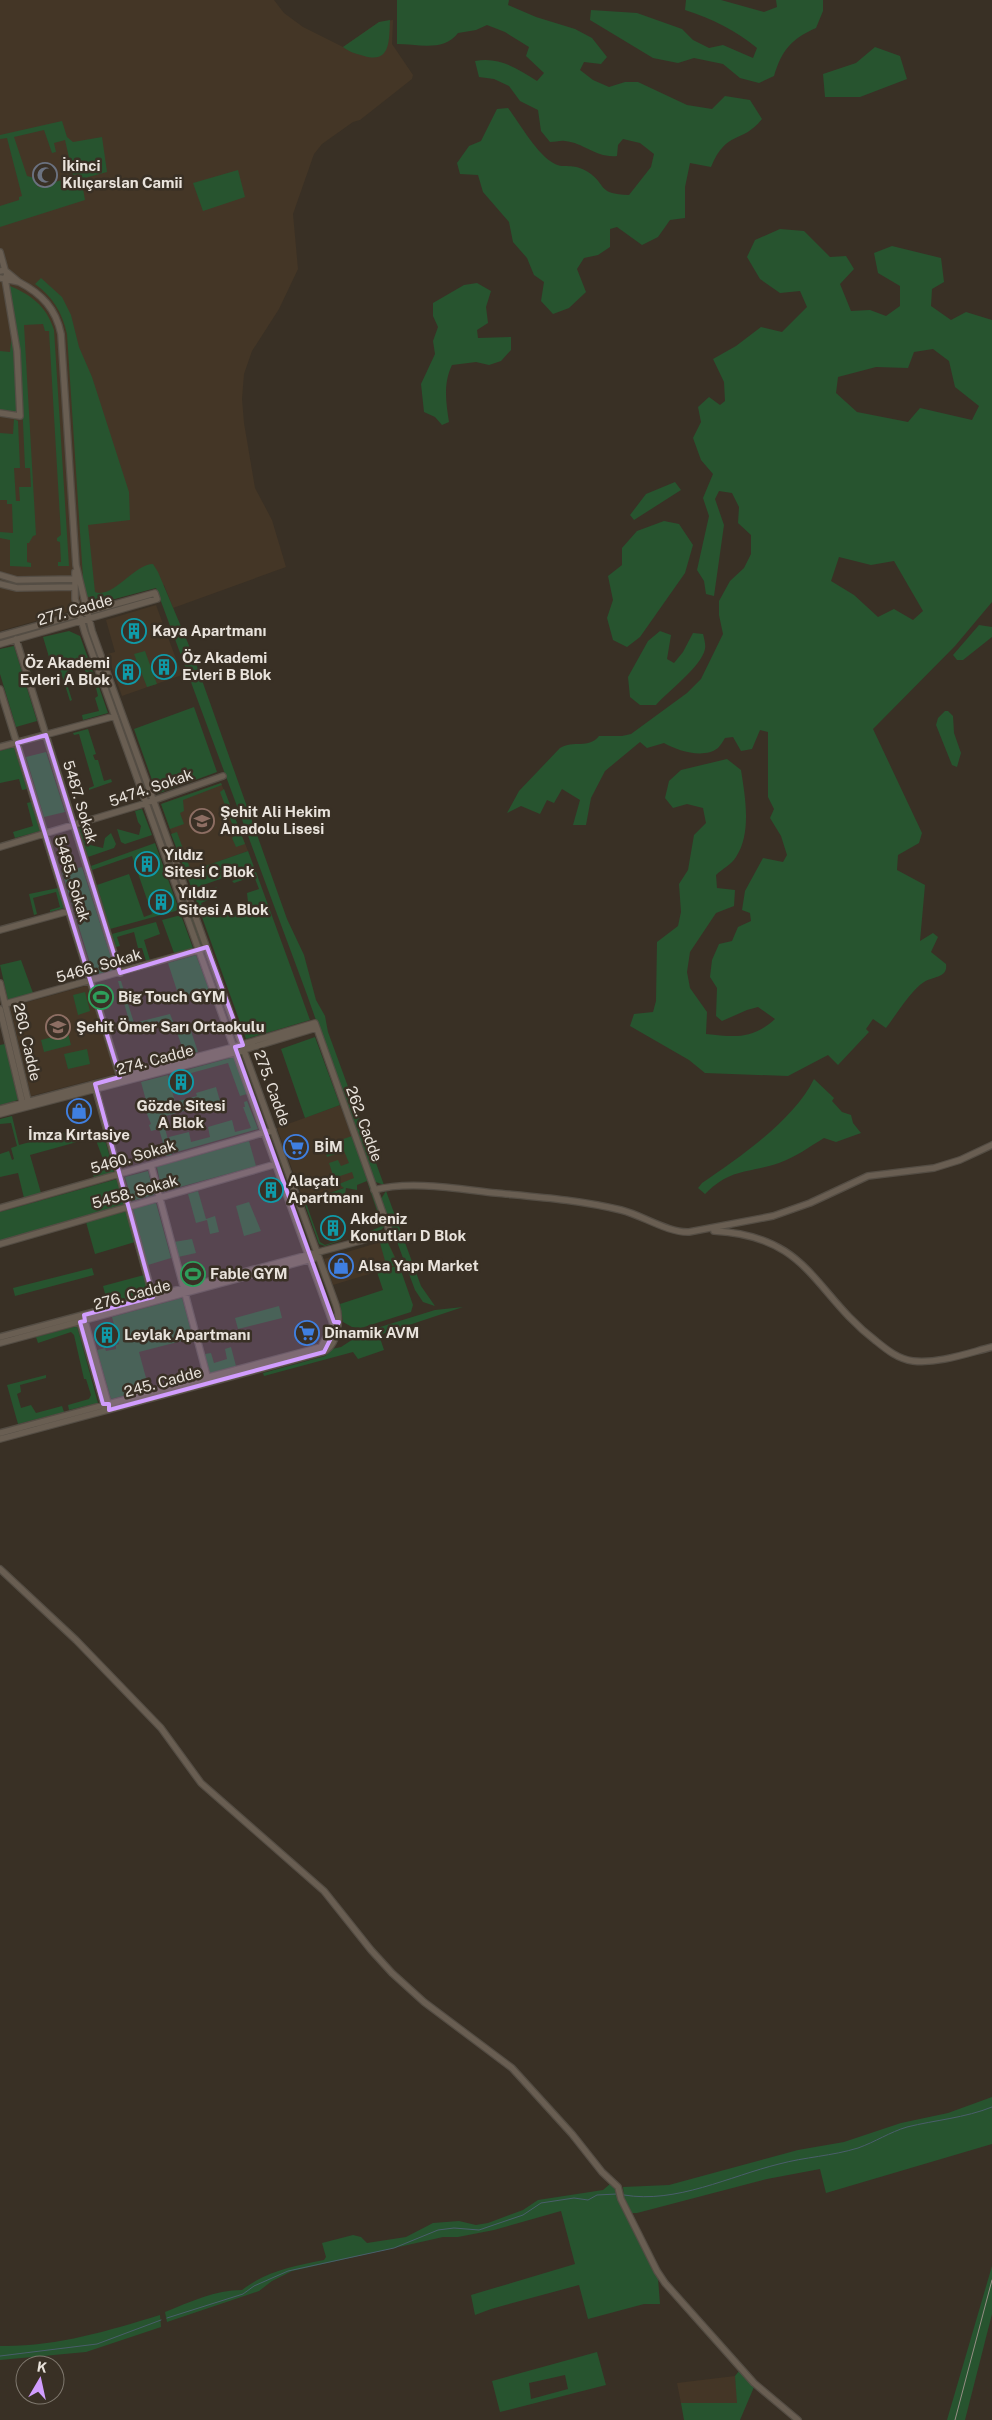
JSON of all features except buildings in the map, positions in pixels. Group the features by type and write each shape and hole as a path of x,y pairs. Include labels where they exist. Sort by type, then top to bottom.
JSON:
{"street":[{"path":"0,252 2,274 17,350 20,416 0,413"},
{"path":"2,274 39,294 49,305 61,334 76,565"},
{"name":"275. Cadde","path":"76,565 74,587 81,621 276,1164 336,1322"},
{"name":"275. Cadde","path":"76,565 89,619 153,801 338,1309 336,1322"},
{"path":"74,579 17,580 3,576 3,585 17,588 74,587"},
{"name":"277. Cadde","path":"0,636 87,612 156,596 89,619 0,644"},
{"name":"5487. Sokak","path":"16,639 120,973"},
{"name":"5485. Sokak","path":"0,689 120,1077"},
{"path":"0,748 115,716"},
{"name":"5474. Sokak","path":"0,847 146,804 223,776"},
{"path":"0,930 69,910"},
{"name":"5466. Sokak","path":"5,1004 207,948"},
{"name":"260. Cadde","path":"0,983 26,1105"},
{"name":"260. Cadde","path":"0,1009 26,1105"},
{"name":"274. Cadde","path":"0,1114 26,1105 236,1050 316,1026"},
{"name":"262. Cadde","path":"316,1026 390,1233"},
{"path":"0,1040 7,1038"},
{"name":"274. Cadde","path":"95,1087 120,1077 236,1050"},
{"path":"95,1087 153,1297"},
{"path":"0,1109 26,1105"},
{"name":"5460. Sokak","path":"0,1208 273,1130"},
{"path":"705,1231 773,1216 810,1203 868,1176 926,1170 949,1164 992,1145"},
{"name":"5458. Sokak","path":"0,1244 276,1164"},
{"path":"151,1165 208,1380"},
{"path":"374,1190 391,1187 442,1188 556,1199 625,1211 679,1232 705,1231 755,1237 785,1251 810,1271 858,1326 886,1350 900,1357 924,1361 992,1348"},
{"name":"276. Cadde","path":"0,1337 82,1319 311,1257 390,1233"},
{"name":"276. Cadde","path":"0,1343 153,1297 184,1291"},
{"path":"82,1319 107,1408"},
{"name":"245. Cadde","path":"0,1438 208,1380 323,1352 336,1322"},
{"name":"245. Cadde","path":"0,1433 107,1408"},
{"path":"0,1569 80,1644 161,1728 201,1783 324,1891 363,1942 392,1973 424,2002 505,2062 522,2079 602,2172 619,2188 621,2198 662,2279 754,2383 798,2420"}],"highlighted area":[{"path":"46,735 120,973 207,947 243,1045 235,1047 334,1322 339,1322 324,1352 109,1410 109,1404 103,1404 80,1322 85,1321 84,1315 153,1297 95,1084 120,1077 17,743"}],"shaded area":[{"path":"0,0 274,0 284,13 303,27 343,47 379,22 393,20 392,44 413,75 412,79 360,120 353,122 322,144 314,154 293,214 298,269 279,309 252,351 244,374 242,399 244,423 255,488 272,520 286,567 173,608 164,585 0,631"},
{"path":"156,605 182,675 122,696 107,654 115,652 106,620"},
{"name":"Şehit Ali Hekim Anadolu Lisesi","path":"221,783 248,851 186,873 161,804"},
{"name":"Şehit Ömer Sarı Ortaokulu","path":"89,985 115,1074 31,1096 10,1007"},
{"path":"340,1105 368,1179 304,1202 277,1128"},
{"path":"387,1240 399,1265 333,1285 324,1259"},
{"path":"735,2376 738,2403 681,2403 677,2383"}],"green space":[{"path":"397,0 509,0 508,5 536,17 575,29 592,38 607,57 601,64 584,62 580,70 593,80 609,87 625,82 638,82 687,105 712,109 725,96 750,100 762,119 754,127 723,147 711,167 690,163 685,187 685,218 670,220 658,237 642,245 617,227 610,229 610,247 598,255 584,258 577,269 586,292 569,308 553,314 541,301 544,282 534,275 527,258 513,242 509,222 483,192 478,175 460,174 457,163 469,146 481,141 497,109 508,108 536,147 548,160 558,165 573,166 588,172 594,176 603,188 611,193 629,195 651,167 654,154 640,143 623,139 618,145 617,156 602,155 572,142 550,142 541,131 538,110 520,101 509,86 494,79 479,77 475,61 492,60 500,62 515,68 537,81 544,73 526,56 529,47 505,32 487,25 476,30 458,33 446,43 438,45 397,44"},
{"path":"686,0 721,0 764,12 777,7 776,0 823,0 823,11 816,28 800,36 784,52 774,76 759,83 740,78 723,64 694,58 678,63 653,58 590,20 591,10 637,13 682,29 693,40 709,48 723,45 753,58 757,48 723,26 685,10"},
{"path":"390,20 387,49 379,57 364,56 343,47 379,22"},
{"path":"875,47 900,56 907,79 860,97 825,97 823,74 856,63"},
{"path":"62,121 67,137 73,142 102,137 107,172 81,179 79,174 73,175 65,140 54,143 56,152 52,153 44,130 14,137 27,176 35,178 38,187 72,177 74,184 82,183 85,200 0,227 0,206 19,200 19,197 22,196 7,138 0,139 0,135"},
{"path":"238,170 245,197 203,211 193,183"},
{"path":"780,229 804,231 830,257 846,256 854,269 840,284 851,311 870,310 886,316 900,306 900,286 878,273 874,253 892,246 941,258 944,282 932,289 931,306 951,320 966,312 992,320 992,602 955,646 873,729 922,833 919,843 898,855 897,870 925,885 920,941 933,933 938,937 931,952 946,964 946,969 942,974 919,986 886,1028 873,1019 866,1029 869,1032 838,1065 828,1055 788,1076 705,1073 689,1060 630,1026 634,1014 653,1012 656,1001 657,942 678,926 681,912 679,884 688,870 694,835 706,823 703,808 687,804 673,808 665,798 669,781 681,770 727,759 741,770 746,826 741,847 736,857 716,875 717,888 735,890 734,906 716,913 690,952 687,972 690,988 707,1012 706,1034 743,1036 759,1031 775,1019 758,1007 722,1021 716,1016 717,988 710,977 712,960 719,944 732,941 738,927 751,921 750,913 742,910 745,891 763,858 783,862 787,855 781,836 770,818 774,809 768,797 768,732 760,730 752,749 741,751 733,737 725,738 718,748 706,753 691,753 664,743 647,748 640,742 605,771 591,798 586,825 573,825 580,800 562,789 554,803 547,800 540,814 521,806 507,813 519,791 560,748 591,742 599,736 631,734 687,693 701,679 723,634 719,615 719,601 730,581 744,568 751,554 751,535 738,523 739,507 732,493 719,491 715,499 724,525 714,596 706,594 704,581 697,570 709,516 703,498 713,474 701,460 693,438 701,422 698,407 709,397 720,405 725,401 724,382 713,359 736,346 761,327 782,332 807,307 800,291 780,293 760,279 747,257 755,240","holes":["933,349 949,361 955,387 979,406 972,420 920,408 908,422 857,412 836,393 838,377 876,367 908,368 914,352","839,557 871,565 894,561 923,611 913,620 894,609 878,617 854,595 831,581"]},
{"path":"41,278 62,297 71,315 79,347 92,377 129,492 130,520 88,525 95,592 109,591 146,565 153,564 158,572 193,655 287,919 304,955 316,1000 325,1016 328,1032 384,1185 373,1181 306,992 156,588 96,604 84,593 67,334 56,306 47,294 35,284"},
{"path":"477,283 491,291 486,307 488,323 477,330 478,338 511,337 511,350 501,361 489,365 476,362 452,365 446,386 449,422 442,425 435,417 424,412 421,384 435,354 433,341 438,327 433,316 433,303 464,285"},
{"path":"8,285 37,302 47,314 54,330 69,566 58,566 58,562 61,562 60,542 57,541 57,538 61,535 49,331 45,331 43,324 24,325 36,535 27,543 27,562 31,563 31,567 10,566 10,540 0,538 0,532 13,533 12,504 7,504 7,500 0,500 0,433 13,434 14,419 18,421 20,468 14,468 16,501 20,501 19,487 31,487 30,468 25,468 20,353"},
{"path":"12,333 17,410 15,412 0,410 0,351 10,352"},
{"path":"675,482 681,490 634,520 630,515 646,494"},
{"path":"664,521 679,524 693,545 685,573 640,637 627,647 613,640 607,618 613,600 608,576 622,565 622,548 637,531"},
{"path":"979,625 992,627 992,637 963,660 957,660 953,655"},
{"path":"69,631 80,636 97,683 94,684 92,677 88,678 83,665 67,671 70,683 67,684 72,700 70,701 59,666 52,667 43,637"},
{"path":"660,631 671,635 667,659 674,663 683,652 693,633 703,634 705,649 691,671 656,705 640,705 630,697 628,677 648,641"},
{"path":"92,640 149,795 146,796 90,641"},
{"path":"14,646 37,721 16,727 0,674 0,649"},
{"path":"145,651 157,684 147,687 134,654"},
{"path":"99,687 108,713 83,720 82,715 99,711 95,698 98,696 96,688"},
{"path":"194,707 217,772 157,794 134,729"},
{"path":"945,711 948,711 953,716 954,733 961,753 957,767 952,765 936,725 938,718"},
{"path":"88,729 96,754 93,755 95,760 98,760 104,781 111,779 112,782 89,790 89,788 94,786 79,734 74,735 73,733"},
{"path":"14,747 27,789 22,790 19,779 0,783 0,751"},
{"path":"46,752 65,812 44,817 26,757"},
{"path":"221,783 222,785 183,800 184,811 180,813 184,824 170,829 161,804"},
{"path":"224,789 245,844 236,847 232,838 236,834 220,792"},
{"path":"31,802 40,831 15,838 13,832 33,826 27,803"},
{"path":"153,807 203,944 201,945 150,808"},
{"path":"142,809 152,835 125,844 121,842 117,829 139,835 141,826 135,811"},
{"path":"89,825 92,835 90,845 103,848 105,838 111,833 116,844 114,848 88,857 79,828"},
{"path":"177,832 191,871 248,851 254,867 192,889 171,834"},
{"path":"155,843 179,910 110,929 97,885 129,874 144,917 152,914 132,856 92,870 91,866"},
{"path":"82,867 115,970 94,976 62,872"},
{"path":"256,872 310,1020 246,1039 194,895 217,887 213,898 201,903 204,910 222,914 233,913 243,908 248,902 247,893 259,889 254,876 234,883 232,881"},
{"path":"58,888 64,908 50,912 50,910 60,907 56,892 33,898 37,914 34,915 29,894"},
{"path":"181,915 193,948 174,953 162,920"},
{"path":"156,922 160,934 144,940 150,960 146,961 142,948 138,948 134,932 117,937 120,946 116,947 112,934"},
{"path":"196,955 209,990 180,1000 168,963"},
{"path":"21,960 33,993 8,1000 0,965"},
{"path":"118,981 121,981 134,1023 170,1014 176,1029 189,1025 198,1052 185,1055 176,1030 162,1034 158,1021 131,1028"},
{"path":"85,992 90,1011 78,1015 73,995"},
{"path":"68,1033 71,1045 44,1052 41,1040"},
{"path":"315,1037 340,1105 305,1118 281,1049"},
{"path":"5,1044 18,1100 0,1105 0,1045"},
{"path":"87,1049 90,1064 68,1069 64,1054"},
{"path":"234,1057 247,1094 240,1096 228,1063 173,1078 172,1074"},
{"path":"168,1075 175,1102 197,1096 196,1093 216,1087 220,1101 162,1117 172,1155 167,1157 159,1129 151,1131 149,1125 151,1124 145,1109 148,1108 141,1082"},
{"path":"814,1079 834,1098 832,1101 842,1112 851,1115 853,1123 861,1133 836,1142 824,1138 785,1161 731,1176 705,1194 698,1188 702,1183 749,1150 780,1123 794,1109"},
{"path":"247,1101 258,1129 173,1153 169,1137 189,1132 191,1142 210,1137 208,1127 232,1120 235,1132 251,1128 243,1107 245,1107 244,1102"},
{"path":"12,1116 19,1145 74,1130 77,1142 30,1155 41,1193 24,1198 18,1173 0,1177 0,1154 9,1151 12,1160 14,1159 11,1148 17,1146 11,1123 0,1124 0,1119"},
{"path":"104,1136 114,1172 94,1178 92,1171 106,1167 97,1143"},
{"path":"352,1136 384,1227 381,1230 354,1238 382,1226 367,1181 357,1185 357,1190 346,1188 344,1200 332,1198 331,1202 316,1200 306,1203 320,1242 325,1245 350,1237 325,1246 319,1244 304,1202 344,1188 339,1184 354,1178 352,1172 334,1178 329,1163 338,1160 341,1166 349,1163 344,1151 327,1157 323,1146"},
{"path":"249,1141 256,1166 162,1192 157,1167"},
{"path":"148,1171 154,1195 132,1201 125,1177"},
{"path":"117,1179 124,1205 0,1241 0,1212"},
{"path":"198,1191 206,1219 215,1216 219,1232 210,1234 207,1220 196,1223 188,1194"},
{"path":"386,1191 421,1286 435,1306 423,1302 415,1290 381,1199"},
{"path":"249,1202 261,1231 244,1236 236,1206"},
{"path":"156,1203 171,1258 148,1265 133,1209"},
{"path":"127,1211 135,1242 95,1254 86,1222"},
{"path":"192,1239 196,1253 178,1257 174,1242"},
{"path":"387,1241 398,1264 387,1268 380,1243"},
{"path":"399,1265 413,1305 411,1312 361,1328 352,1327 343,1322 340,1304 383,1290 377,1272"},
{"path":"92,1268 94,1275 15,1296 13,1288"},
{"path":"144,1275 149,1294 108,1305 103,1286"},
{"path":"182,1298 193,1338 139,1352 149,1389 111,1399 97,1350 105,1348 106,1351 116,1349 116,1345 119,1344 112,1317"},
{"path":"279,1306 282,1318 238,1329 235,1318"},
{"path":"463,1307 379,1335 384,1350 358,1359 353,1352 264,1376 263,1373 325,1356 332,1349 341,1347 364,1332 435,1310"},
{"path":"77,1326 98,1403 69,1410 68,1405 89,1399 91,1395 86,1379 84,1379 74,1335 71,1332 38,1343 36,1337"},
{"path":"231,1347 236,1366 210,1373 205,1354 211,1353 214,1363 227,1359 225,1349"},
{"path":"46,1375 46,1378 20,1385 21,1392 17,1394 21,1408 31,1405 36,1413 62,1406 64,1412 18,1424 7,1385"},
{"path":"992,2097 992,2144 826,2193 820,2169 767,2179 637,2213 632,2213 624,2197 623,2187 669,2185 798,2150 844,2142 901,2123 948,2113"},
{"path":"610,2184 616,2189 618,2198 658,2278 660,2304 644,2304 588,2319 579,2285 475,2315 471,2295 575,2264 561,2211 494,2230 458,2237 443,2237 292,2271 272,2281 259,2291 167,2322 165,2312 184,2304 212,2294 242,2290 271,2274 324,2260 326,2257 322,2243 353,2235 361,2237 367,2243 406,2237 433,2223 459,2221 476,2225 488,2223 523,2210 538,2200 603,2190"},
{"path":"992,2266 992,2314 965,2420 947,2420"},
{"path":"160,2315 161,2327 86,2352 54,2355 15,2355 15,2359 0,2360 0,2346 41,2344 101,2332"},
{"path":"597,2352 606,2385 500,2412 492,2381","holes":["565,2375 568,2389 531,2399 529,2383"]},
{"path":"739,2371 754,2387 740,2420 684,2420 681,2403 737,2403 735,2376"}],"waterway":[{"path":"624,2195 644,2197 683,2192 779,2164 858,2148 907,2127 961,2116 992,2107"},
{"path":"167,2318 243,2294 254,2286 288,2271 394,2248 438,2230 454,2228 479,2230 523,2215 541,2203 574,2198 588,2200 597,2195 617,2194"},
{"path":"0,2356 97,2344 161,2320"}],"railway":[{"path":"955,2420 992,2280"}],"place":[{"name":"İkinci Kılıçarslan Camii","path":"45,175"},
{"name":"Kaya Apartmanı","path":"134,631"},
{"name":"Öz Akademi Evleri B Blok","path":"164,667"},
{"name":"Öz Akademi Evleri A Blok","path":"128,672"},
{"name":"Şehit Ali Hekim Anadolu Lisesi","path":"202,821"},
{"name":"Yıldız Sitesi C Blok","path":"147,864"},
{"name":"Yıldız Sitesi A Blok","path":"161,902"},
{"name":"Big Touch GYM","path":"101,997"},
{"name":"Şehit Ömer Sarı Ortaokulu","path":"58,1027"},
{"name":"Gözde Sitesi A Blok","path":"181,1082"},
{"name":"İmza Kırtasiye","path":"79,1111"},
{"name":"BİM","path":"296,1147"},
{"name":"Alaçatı Apartmanı","path":"271,1190"},
{"name":"Akdeniz Konutları D Blok","path":"333,1228"},
{"name":"Alsa Yapı Market","path":"341,1266"},
{"name":"Fable GYM","path":"193,1274"},
{"name":"Dinamik AVM","path":"307,1333"},
{"name":"Leylak Apartmanı","path":"107,1335"}]}
